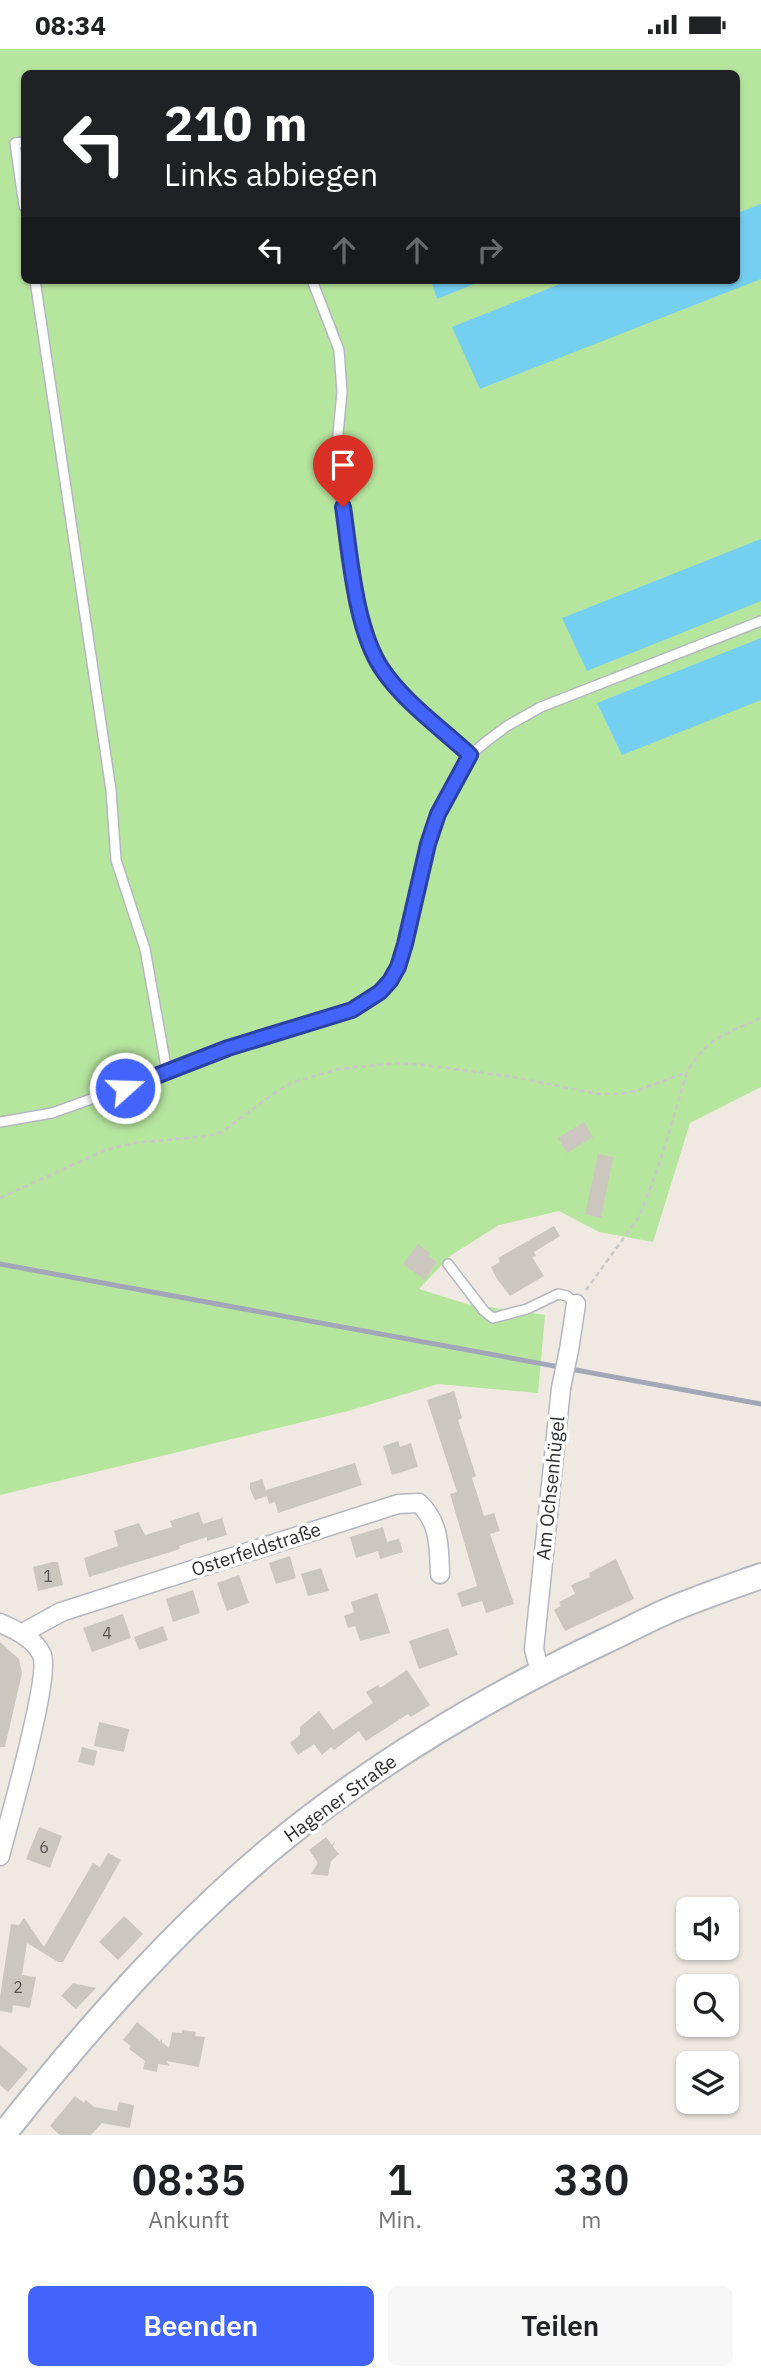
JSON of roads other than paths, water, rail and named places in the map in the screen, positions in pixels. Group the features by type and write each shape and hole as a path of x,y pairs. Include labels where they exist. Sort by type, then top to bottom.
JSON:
{"main road":[{"name":"Hagener Straße","path":"3,2135 74,2048 171,1944 278,1843 342,1794 401,1754 540,1672 675,1608 761,1576"}],"street":[{"name":"Am Ochsenhügel","path":"540,1672 534,1649 561,1388 576,1304"},
{"name":"Osterfeldstraße","path":"23,1633 61,1612 398,1504 419,1503 429,1513 439,1538 440,1574"},
{"path":"0,1623 23,1633 40,1652 44,1669 39,1701 0,1856"}],"lane":[{"path":"21,142 15,143 21,185"},
{"path":"36,284 111,790 116,860 145,949 167,1073"},
{"path":"314,284 339,350 342,392 338,434 340,482 362,620 381,668 397,688 470,755"},
{"path":"0,1122 52,1113 167,1073 228,1048 352,1010 380,992 390,981 401,955 438,814 470,755 507,726 541,708 761,621"},
{"path":"448,1265 484,1311 493,1318 527,1309 558,1294 567,1296 576,1304"}],"water":[{"path":"761,204 761,279 480,389 452,327 560,284 740,284 740,212"},
{"path":"432,284 474,284 437,299"},
{"path":"761,539 761,601 587,671 562,618"},
{"path":"761,638 761,700 622,755 597,703"}],"railway":[{"path":"0,1264 761,1404"}]}
